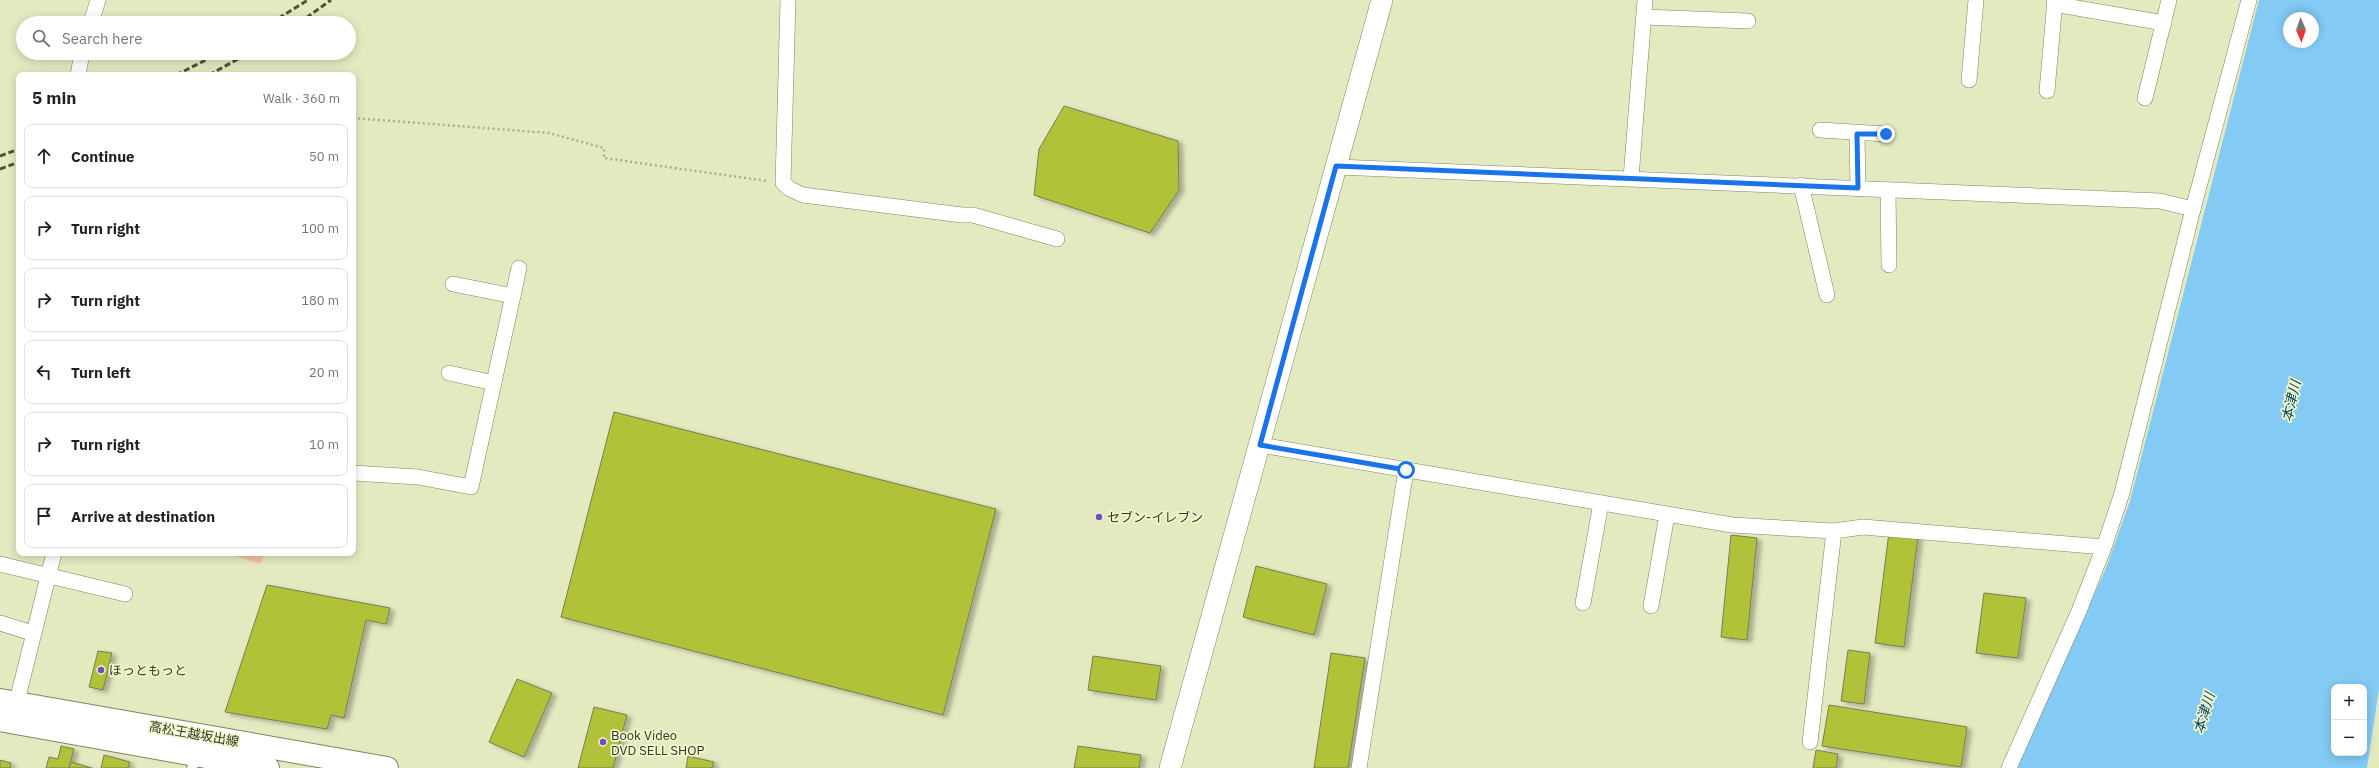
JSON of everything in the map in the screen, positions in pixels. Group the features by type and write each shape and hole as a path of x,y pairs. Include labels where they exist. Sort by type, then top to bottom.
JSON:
{"main road":[{"name":"高松王越坂出線","path":"7,711 197,757 268,768"},
{"name":"高松王越坂出線","path":"197,757 387,768"}],"street":[{"path":"93,16 98,0"},
{"path":"788,0 783,183 790,189 803,195 962,215 973,215 1057,239"},
{"path":"1170,768 1382,0"},
{"path":"1631,178 1645,0"},
{"path":"1969,80 1976,0"},
{"path":"2145,98 2169,0"},
{"path":"2008,768 2079,611 2104,547 2122,493 2193,209 2249,0"},
{"path":"2047,91 2055,2 2164,23"},
{"path":"1644,17 1748,21"},
{"path":"79,72 81,60"},
{"path":"1820,130 1857,134 1886,134"},
{"path":"1857,134 1858,188"},
{"path":"1336,166 2160,201 2193,209"},
{"path":"1800,185 1827,295"},
{"path":"1888,190 1889,265"},
{"path":"356,473 418,477 471,487 519,268"},
{"path":"454,284 513,296"},
{"path":"449,373 494,383"},
{"path":"1260,445 1732,526 1834,531 1863,526 2104,547"},
{"path":"1359,768 1406,470"},
{"path":"1583,603 1600,503"},
{"path":"1651,606 1667,515"},
{"path":"1810,742 1834,531"},
{"path":"7,711 32,633 53,556"},
{"path":"0,564 48,577 125,594"},
{"path":"0,623 32,633"}],"path":[{"path":"356,118 549,133 604,148 604,158 783,183"}],"shaded area":[{"path":"235,556 264,556 260,564"}],"water":[{"name":"本津川","path":"2259,0 2379,0 2379,689 2367,768 2017,768 2106,568 2130,501"}],"building":[{"path":"1064,106 1178,141 1179,190 1150,233 1034,195 1039,149"},
{"path":"614,412 996,509 943,715 561,617"},
{"path":"1889,532 1918,536 1904,647 1875,643"},
{"path":"1731,535 1757,538 1747,640 1721,637"},
{"path":"1256,566 1327,584 1314,635 1243,617"},
{"path":"267,585 390,608 386,624 366,620 344,718 331,715 327,729 225,712"},
{"path":"1984,593 2026,598 2018,658 1976,653"},
{"path":"1848,650 1870,653 1864,704 1841,701"},
{"name":"ほっともっと","path":"98,651 112,653 103,690 89,687"},
{"path":"1331,653 1365,658 1348,768 1314,768"},
{"path":"1093,656 1161,666 1156,700 1088,690"},
{"path":"517,679 552,693 524,757 489,742"},
{"path":"1829,705 1967,727 1961,767 1822,746"},
{"name":"Book Video DVD SELL SHOP","path":"594,707 627,715 613,768 578,768"},
{"path":"61,746 74,749 69,768 46,768 49,757 58,759"},
{"path":"1078,746 1141,755 1139,768 1074,768"},
{"path":"1816,750 1838,754 1836,768 1813,768"},
{"path":"104,755 130,762 128,768 101,768"},
{"path":"688,756 714,762 712,768 686,768"},
{"path":"0,760 11,763 10,768 0,768"},
{"path":"71,762 92,768 69,768"}],"railway":[{"path":"282,16 308,0"},
{"path":"309,16 331,0"},
{"path":"182,72 206,60"},
{"path":"214,72 236,60"},
{"path":"0,156 16,150"},
{"path":"0,169 16,163"}],"place":[{"name":"セブン-イレブン","path":"1099,517"},
{"name":"ほっともっと","path":"101,670"},
{"name":"Book Video DVD SELL SHOP","path":"603,742"}],"route":[{"path":"1406,470 1260,445 1336,166 1858,188 1857,134 1886,134"}]}
